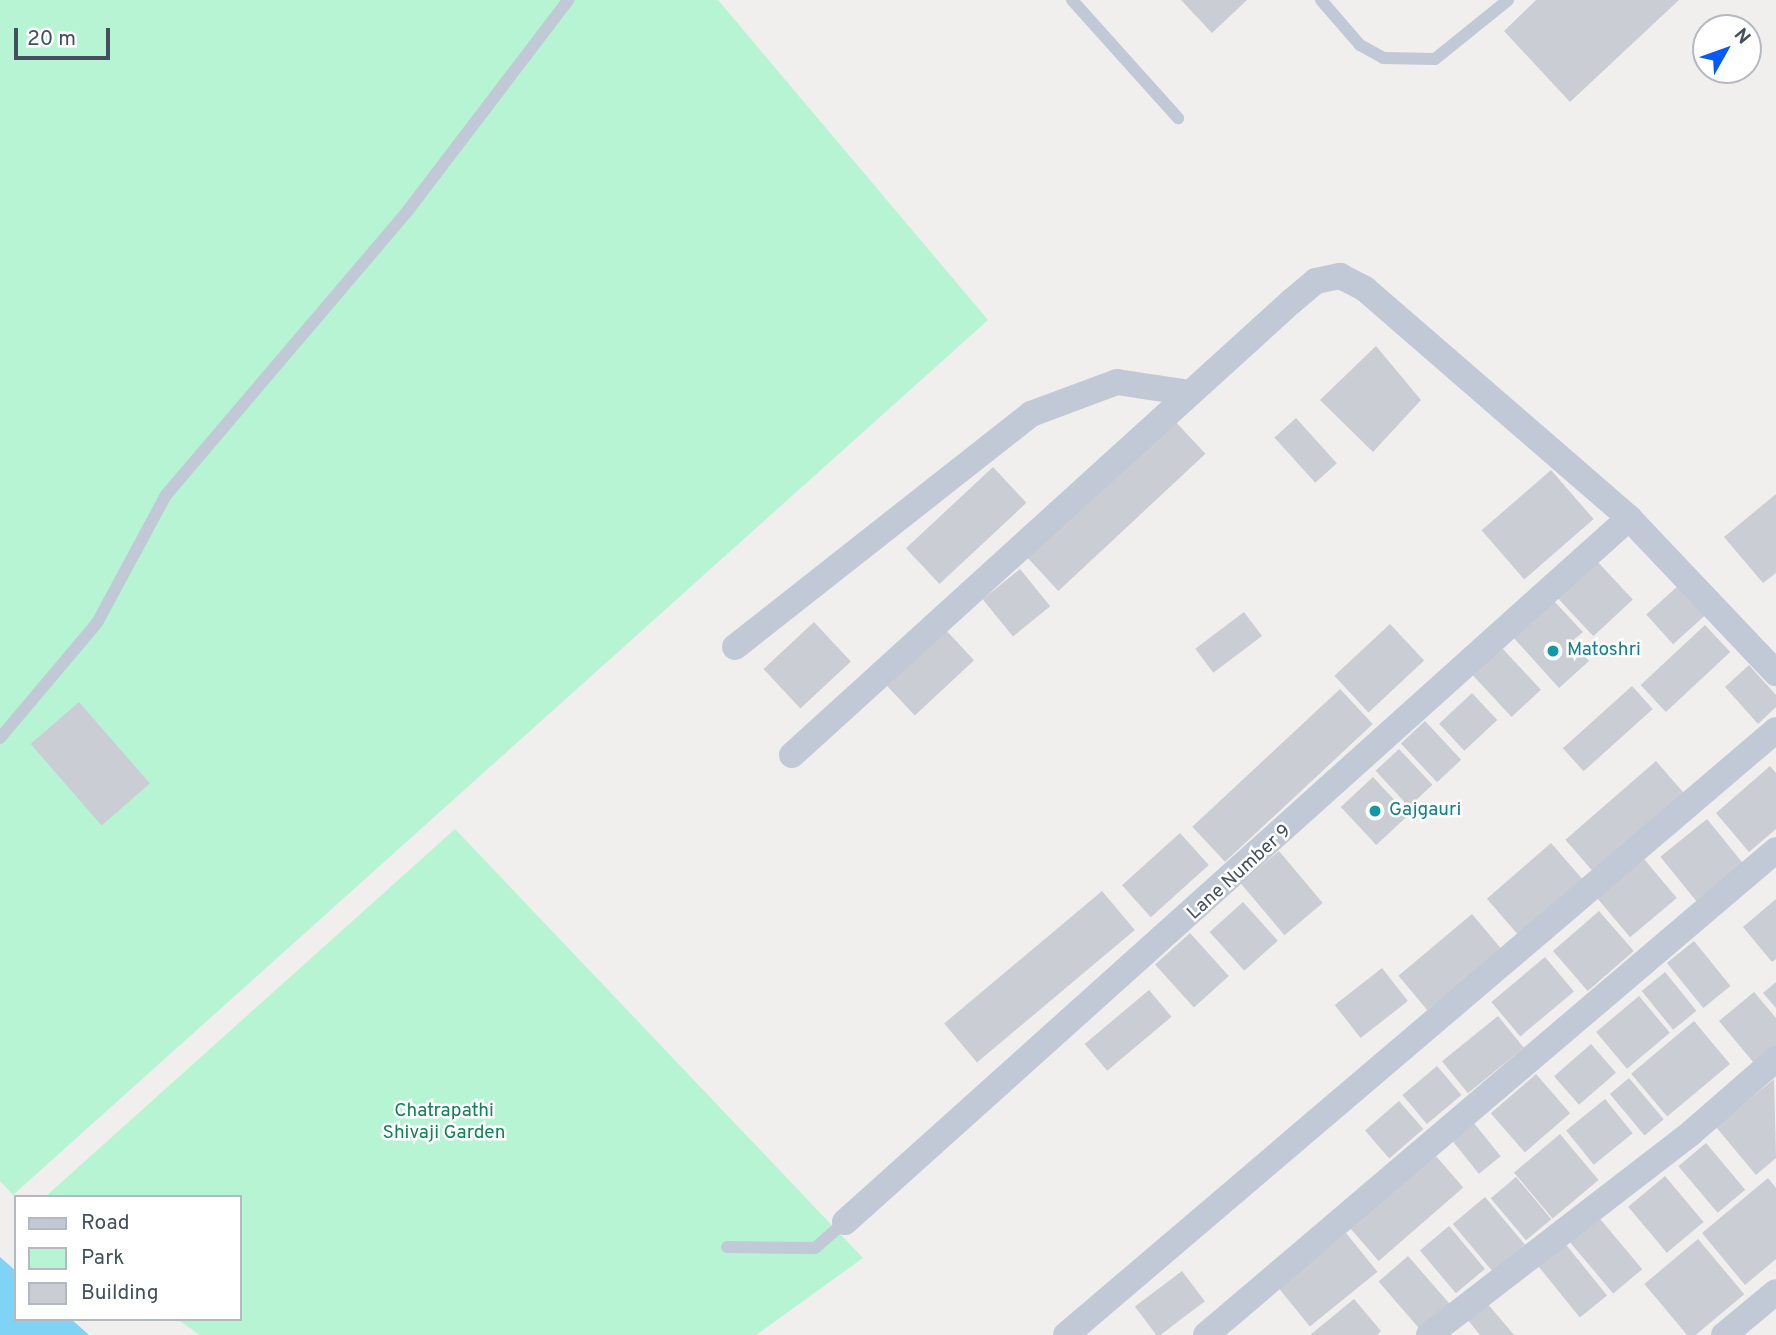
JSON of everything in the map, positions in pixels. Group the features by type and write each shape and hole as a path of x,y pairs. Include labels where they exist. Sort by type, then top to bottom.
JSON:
{"street":[{"path":"792,755 1316,281 1340,276 1365,289 1629,518 1776,673"},
{"path":"734,647 1031,414 1117,382 1191,393"},
{"name":"Lane Number 9","path":"845,1222 1629,518"},
{"path":"1066,1335 1776,730"},
{"path":"1206,1335 1776,849"},
{"path":"1429,1335 1776,1059"},
{"path":"1724,1335 1776,1292"}],"lane":[{"path":"0,738 97,623 166,495 406,213 568,0"},
{"path":"1072,0 1178,118"},
{"path":"1321,0 1360,45 1383,58 1435,59 1508,0"},
{"path":"727,1247 815,1248 845,1222"}],"green space":[{"path":"0,0 718,0 988,320 13,1195 0,1181"},
{"name":"Chatrapathi Shivaji Garden","path":"455,829 863,1258 756,1335 200,1335 180,1321 242,1321 242,1195 47,1195"}],"water":[{"path":"0,1257 14,1269 14,1321 73,1321 89,1335 0,1335"}],"building":[{"path":"1181,0 1247,0 1212,33"},
{"path":"1536,0 1679,0 1570,102 1504,31"},
{"path":"1376,346 1421,400 1373,452 1320,400"},
{"path":"1172,418 1205,454 1058,591 1025,555"},
{"path":"1296,418 1337,463 1315,483 1274,437"},
{"path":"993,467 1026,503 939,584 906,548"},
{"path":"1551,470 1594,519 1524,579 1482,530"},
{"path":"1776,494 1776,573 1763,583 1724,537"},
{"path":"1596,560 1633,599 1593,636 1557,597"},
{"path":"1020,569 1050,606 1013,637 983,599"},
{"path":"1679,585 1706,615 1673,644 1646,614"},
{"name":"Matoshri","path":"1553,600 1583,632 1571,642 1589,661 1559,688 1512,636"},
{"path":"1244,612 1262,636 1213,673 1195,649"},
{"path":"814,622 851,661 800,709 764,669"},
{"path":"1390,624 1424,661 1369,712 1334,676"},
{"path":"1705,625 1730,652 1666,712 1641,685"},
{"path":"942,626 974,660 915,716 883,681"},
{"path":"1502,648 1541,690 1512,717 1473,675"},
{"path":"1749,665 1776,695 1776,707 1758,724 1725,687"},
{"path":"1632,686 1653,709 1584,771 1563,748"},
{"path":"1340,689 1373,724 1225,862 1192,827"},
{"path":"1472,693 1497,720 1464,751 1439,724"},
{"path":"79,702 150,784 102,825 31,744"},
{"path":"1425,721 1461,760 1437,782 1401,744"},
{"path":"1399,749 1432,785 1409,807 1376,771"},
{"path":"1656,761 1687,797 1597,876 1565,840"},
{"path":"1770,766 1776,773 1776,829 1749,852 1716,813"},
{"name":"Gajgauri","path":"1373,777 1408,815 1376,845 1341,807"},
{"path":"1707,819 1744,864 1697,902 1660,857"},
{"path":"1180,833 1209,865 1151,917 1122,885"},
{"path":"1551,843 1583,880 1519,936 1487,899"},
{"path":"1279,851 1323,903 1284,935 1241,883"},
{"path":"1644,859 1677,898 1630,937 1597,898"},
{"path":"1102,891 1135,930 977,1062 944,1023"},
{"path":"1776,899 1776,959 1772,962 1743,927"},
{"path":"1243,902 1278,941 1244,971 1210,932"},
{"path":"1599,911 1634,951 1588,991 1553,951"},
{"path":"1472,914 1501,948 1427,1010 1398,976"},
{"path":"1190,933 1229,976 1194,1008 1155,964"},
{"path":"1694,941 1731,986 1703,1008 1667,963"},
{"path":"1545,957 1574,991 1520,1036 1491,1002"},
{"path":"1382,968 1408,1001 1361,1038 1335,1005"},
{"path":"1665,972 1696,1011 1673,1030 1642,991"},
{"path":"1776,982 1776,1008 1763,993"},
{"path":"1149,990 1171,1017 1107,1071 1085,1044"},
{"path":"1754,992 1776,1018 1776,1053 1758,1068 1719,1021"},
{"path":"1639,996 1670,1033 1627,1069 1596,1032"},
{"path":"1498,1016 1524,1048 1468,1093 1442,1061"},
{"path":"1694,1021 1730,1064 1667,1117 1631,1074"},
{"path":"1591,1044 1616,1073 1579,1105 1554,1076"},
{"path":"1437,1066 1461,1095 1427,1124 1403,1095"},
{"path":"1536,1074 1570,1113 1525,1153 1491,1113"},
{"path":"1629,1078 1664,1119 1645,1135 1610,1094"},
{"path":"1774,1079 1776,1158 1756,1175 1716,1127"},
{"path":"1605,1099 1633,1133 1594,1165 1566,1130"},
{"path":"1399,1101 1423,1129 1389,1158 1365,1131"},
{"path":"1473,1122 1501,1156 1479,1174 1451,1140"},
{"path":"1560,1134 1599,1180 1553,1219 1514,1173"},
{"path":"1706,1143 1745,1190 1718,1213 1678,1166"},
{"path":"1435,1155 1463,1187 1379,1261 1350,1228"},
{"path":"1665,1176 1704,1222 1667,1253 1628,1207"},
{"path":"1516,1177 1551,1219 1526,1240 1491,1198"},
{"path":"1768,1178 1776,1188 1776,1259 1745,1285 1702,1233"},
{"path":"1485,1197 1525,1244 1493,1271 1453,1224"},
{"path":"1596,1214 1642,1269 1613,1294 1567,1238"},
{"path":"1449,1226 1485,1269 1456,1293 1420,1250"},
{"path":"1346,1233 1377,1272 1310,1327 1278,1288"},
{"path":"1698,1239 1744,1294 1696,1335 1687,1335 1644,1284"},
{"path":"1563,1241 1607,1295 1580,1317 1536,1263"},
{"path":"1408,1256 1451,1305 1421,1331 1379,1282"},
{"path":"1182,1271 1205,1301 1160,1335 1156,1335 1135,1307"},
{"path":"1354,1299 1381,1331 1377,1335 1310,1335"},
{"path":"1487,1303 1514,1335 1480,1335 1467,1319"}],"place":[{"name":"Matoshri","path":"1553,651"},
{"name":"Gajgauri","path":"1375,811"}]}
